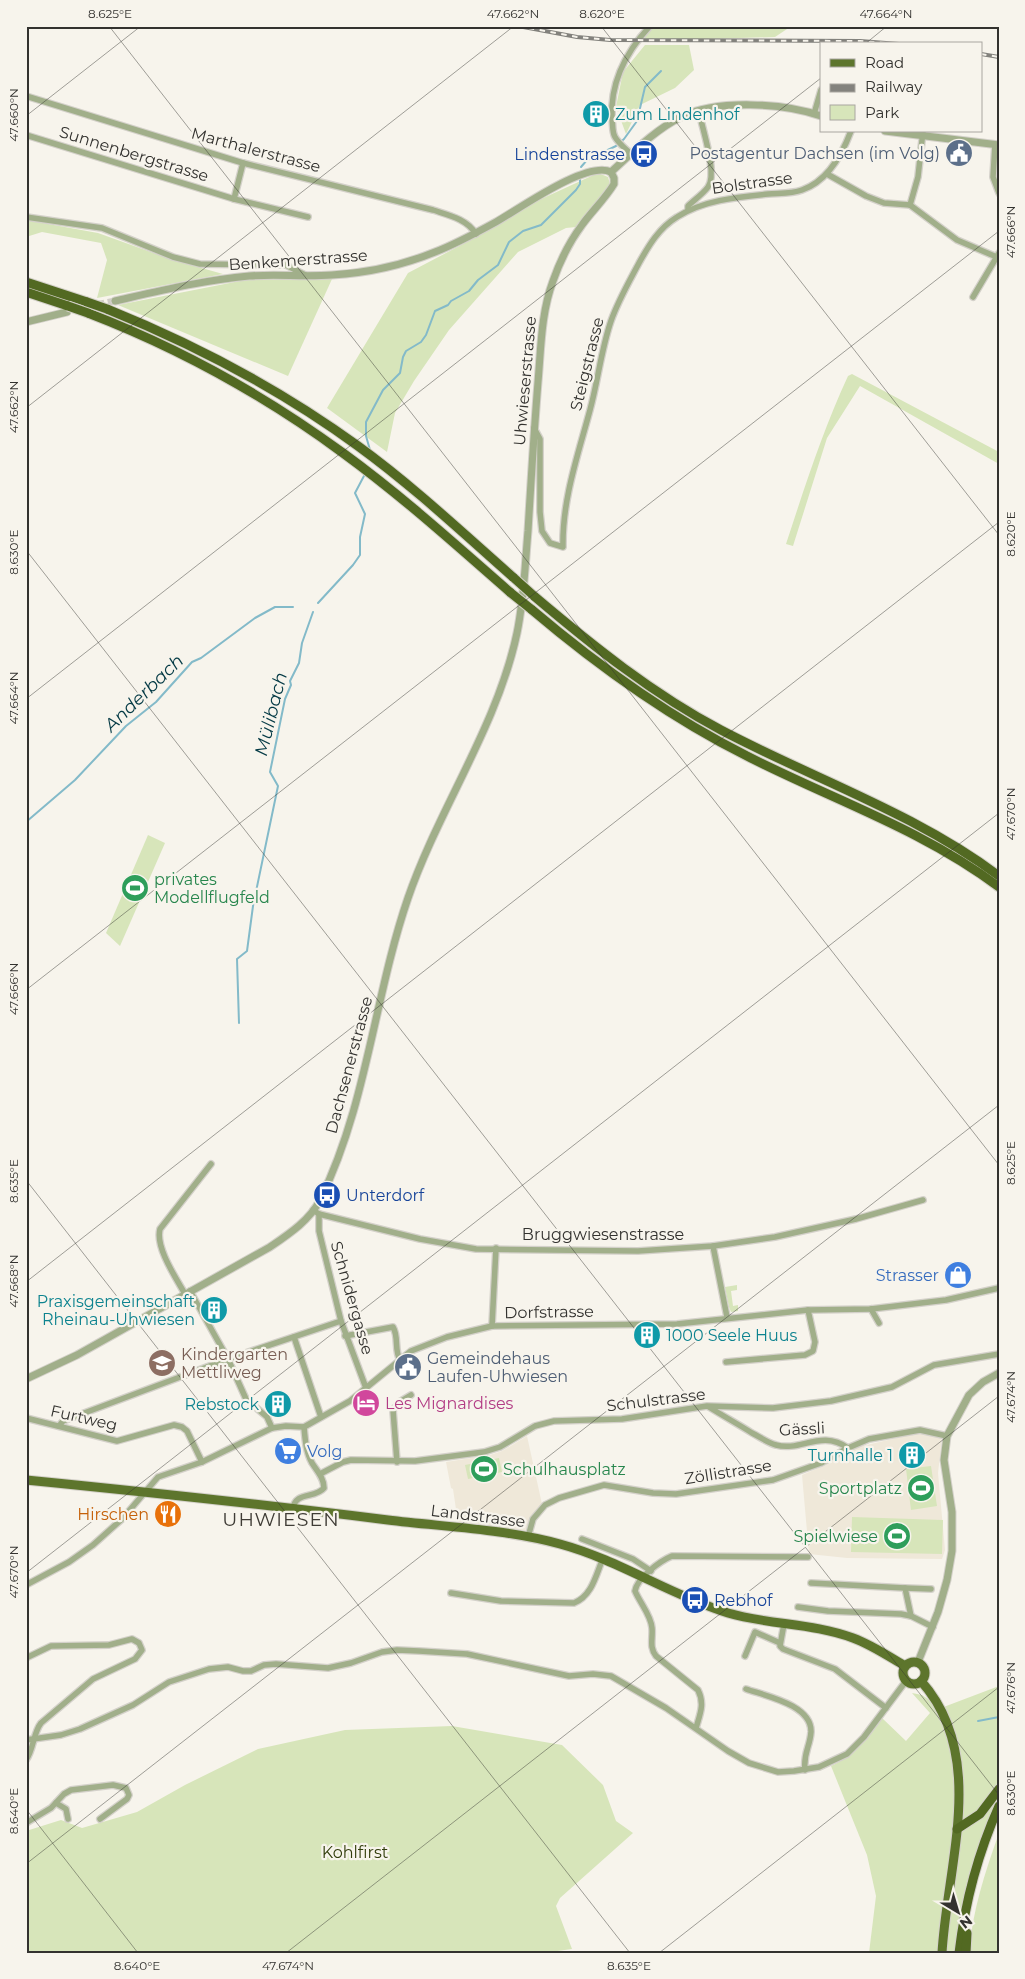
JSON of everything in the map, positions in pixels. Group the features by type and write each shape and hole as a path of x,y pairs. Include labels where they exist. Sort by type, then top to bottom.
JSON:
{"highway":[{"path":"26,282 107,309 169,335 219,359 267,386 329,425 365,451 613,661 688,712 751,746 909,821 950,844 999,876"},
{"path":"26,292 68,309 88,313 150,338 199,362 261,398 321,437 370,473 531,609 618,677 683,721 755,760 930,842 999,887"},
{"path":"957,1829 976,1818 999,1789"},
{"path":"960,1953 964,1916 972,1881 984,1841 999,1806"},
{"path":"966,1953 970,1915 977,1884 999,1820"}],"main road":[{"name":"Landstrasse","path":"26,1480 528,1537 559,1544 648,1574 678,1593 726,1612 754,1620 828,1631 852,1637 878,1649 905,1666"},
{"path":"910,1662 918,1662 925,1670 924,1677 921,1681 913,1684 906,1680 903,1673 905,1666 910,1662"},
{"path":"921,1681 943,1712 952,1734 958,1766 957,1829 942,1953"}],"street":[{"path":"632,155 615,137 612,110 614,85 632,49 650,26"},
{"path":"814,114 820,93"},
{"name":"Marthalerstrasse","path":"26,96 243,163 433,210 458,220 472,228 476,234"},
{"path":"611,172 674,121 699,111 752,105 820,116"},
{"path":"688,210 688,206 708,188 711,180 711,164 699,111"},
{"name":"Bolstrasse","path":"688,210 706,203 802,190 827,174 843,152 851,132"},
{"path":"904,132 922,133 997,145 993,177 999,193"},
{"path":"910,205 918,177 922,133"},
{"name":"Sunnenbergstrasse","path":"26,135 234,199 308,217"},
{"path":"234,199 243,163"},
{"name":"Benkemerstrasse","path":"115,301 228,278 264,275 307,276 351,273 396,265 439,250 476,234 570,179 594,171 611,172"},
{"name":"Uhwieserstrasse","path":"521,612 542,326 552,282 560,262 580,227 614,184 611,172"},
{"path":"827,174 866,196 884,203 910,205 957,240 998,256 973,297"},
{"name":"Steigstrasse","path":"534,428 540,439 540,512 542,531 550,543 563,547 568,488 591,407 611,322 621,297 651,242 668,223 688,210"},
{"path":"26,216 102,228 173,257 200,264 286,265 307,276"},
{"path":"26,322 68,309"},
{"name":"Dachsenerstrasse","path":"26,1379 77,1355 255,1256 286,1236 316,1212 354,1112 407,902 420,864 490,718 509,665 521,612"},
{"path":"211,1164 160,1229 159,1241 169,1267 228,1360 246,1398 267,1417 272,1428"},
{"name":"Bruggwiesenstrasse","path":"316,1212 420,1239 476,1249 638,1251 713,1246 775,1237 856,1219 923,1200"},
{"name":"Schnidergasse","path":"316,1212 345,1336 366,1388"},
{"path":"713,1246 727,1317"},
{"path":"492,1326 496,1248"},
{"name":"Dorfstrasse","path":"304,1427 341,1407 411,1351 464,1331 492,1326 677,1324 727,1317 808,1310 870,1309 946,1300 999,1288"},
{"path":"870,1309 878,1323"},
{"path":"726,1362 805,1355 813,1351 815,1342 808,1310"},
{"path":"59,1426 62,1421 341,1321"},
{"path":"345,1336 393,1328 396,1332 397,1355 400,1360"},
{"path":"294,1337 320,1417"},
{"name":"Schulstrasse","path":"320,1474 351,1460 416,1461 484,1452 500,1447 535,1426 554,1421 622,1419 707,1406 773,1408 831,1401 892,1387 934,1365 999,1354"},
{"path":"918,1662 944,1595 952,1551 952,1512 944,1460 947,1436 969,1395 983,1382 999,1372"},
{"path":"397,1462 393,1410 401,1401 412,1395"},
{"name":"Gässli","path":"707,1406 776,1445 790,1446 830,1440 840,1442 848,1448"},
{"name":"Furtweg","path":"26,1418 117,1441 174,1426 182,1426 187,1431 202,1462"},
{"path":"26,1585 69,1562 93,1545 122,1519 158,1477 202,1462 272,1428 286,1426 304,1427 305,1440 311,1461 320,1474 324,1488 321,1492 299,1498 294,1503 293,1509"},
{"name":"Zöllistrasse","path":"528,1537 533,1519 545,1505 559,1498 604,1485 653,1493 676,1494 773,1480 822,1463 848,1448 869,1440 917,1430 928,1430 947,1436"},
{"path":"582,1540 633,1559 648,1574"},
{"path":"696,1728 703,1705 702,1698 698,1690 656,1656 653,1651 651,1646 652,1627 649,1617 635,1591 638,1581 663,1560 681,1555 808,1557"},
{"path":"451,1593 501,1601 574,1603 583,1599 588,1593 603,1558"},
{"path":"811,1583 930,1589"},
{"path":"905,1588 911,1616"},
{"path":"798,1607 828,1611 887,1612 911,1616 933,1627"},
{"path":"784,1624 780,1646 787,1652 834,1669 886,1708"},
{"path":"745,1656 755,1632 780,1643"},
{"path":"26,1658 51,1646 109,1645 132,1639 139,1643 142,1650 135,1658 101,1674 85,1685 60,1709 41,1723 37,1729 33,1750 26,1760"},
{"path":"26,1740 61,1735 96,1722 133,1705 169,1682 209,1669 228,1667 242,1672 251,1671 264,1665 276,1664 328,1668 382,1652 397,1650 467,1654 569,1676 593,1674 612,1676 643,1693 748,1764 778,1772 806,1770 830,1764 847,1754 864,1737 906,1680"},
{"path":"746,1689 793,1706 804,1714 811,1729 805,1755 806,1770"},
{"path":"26,1823 51,1808 64,1794 74,1789 113,1785 126,1788 129,1795 128,1799 100,1819"},
{"path":"56,1802 66,1809 68,1819"}],"shaded area":[{"path":"923,1432 942,1437 938,1473 945,1550 942,1559 847,1558 809,1554 802,1475 823,1466 849,1449"},
{"path":"527,1436 542,1504 535,1511 525,1531 458,1523 453,1489 451,1488 446,1462 490,1455 502,1451"}],"green space":[{"path":"650,26 787,26 787,29 775,37 638,41"},
{"path":"645,45 689,45 694,70 675,88 640,105 626,134 616,107 623,72"},
{"path":"598,173 608,177 610,184 576,227 566,228 518,252 449,330 414,381 395,413 387,452 327,408 408,273 484,233 539,200"},
{"path":"26,220 98,233 173,260 223,274 97,298 107,260 101,243 42,232 26,237"},
{"path":"332,279 288,376 118,305 245,280"},
{"path":"852,374 999,452 999,464 860,386 827,438 793,546 786,544 830,417 848,376"},
{"name":"privates Modellflugfeld","path":"148,835 165,843 120,946 106,933"},
{"path":"737,1285 737,1290 731,1291 733,1306 738,1305 738,1311 731,1312 725,1287"},
{"name":"Schulhausplatz","path":"499,1458 502,1472 468,1479 465,1465"},
{"name":"Sportplatz","path":"931,1466 937,1506 911,1510 906,1469"},
{"name":"Spielwiese","path":"852,1517 943,1520 942,1554 851,1552"},
{"path":"999,1686 999,1800 991,1818 957,1953 869,1953 876,1896 867,1855 831,1766 854,1751 882,1718 906,1741 930,1713 912,1693 922,1695 941,1708"},
{"name":"Kohlfirst","path":"452,1726 562,1745 603,1785 616,1821 633,1833 560,1898 556,1906 572,1949 543,1953 26,1953 26,1831 61,1820 82,1828 137,1812 185,1785 258,1749 345,1730"},
{"path":"999,1833 999,1953 969,1953 973,1922 980,1892"}],"waterway":[{"name":"Mülibach","path":"581,167 587,160 616,146 624,139 637,121 645,87 661,71"},
{"name":"Mülibach","path":"370,450 366,436 366,422 383,390 400,373 406,351 421,342 426,335 435,311 469,291 478,280 498,265 509,242 523,231 541,225 576,190 580,184 580,179"},
{"name":"Mülibach","path":"318,603 360,555 360,537 365,514 355,493 365,474"},
{"name":"Anderbach","path":"26,822 75,780 126,726 156,702 192,662 201,658 255,618 275,607 293,607"},
{"name":"Mülibach","path":"239,1023 237,959 247,951 253,906 278,786 270,772 285,699 291,685 290,681 299,663 302,643 313,612"},
{"path":"978,1721 999,1717"}],"tunnel":[{"path":"77,309 115,301"}],"railway":[{"path":"518,26 577,37 610,40 873,42"},
{"path":"982,54 999,57"}],"place":[{"name":"Zum Lindenhof","path":"596,114"},
{"name":"Postagentur Dachsen (im Volg)","path":"959,153"},
{"name":"Lindenstrasse","path":"644,154"},
{"name":"privates Modellflugfeld","path":"135,888"},
{"name":"Unterdorf","path":"327,1195"},
{"name":"Strasser","path":"958,1275"},
{"name":"Praxisgemeinschaft Rheinau-Uhwiesen","path":"214,1310"},
{"name":"1000 Seele Huus","path":"647,1335"},
{"name":"Kindergarten Mettliweg","path":"162,1363"},
{"name":"Gemeindehaus Laufen-Uhwiesen","path":"408,1367"},
{"name":"Les Mignardises","path":"366,1403"},
{"name":"Rebstock","path":"278,1404"},
{"name":"Volg","path":"288,1451"},
{"name":"Turnhalle 1","path":"912,1455"},
{"name":"Schulhausplatz","path":"484,1469"},
{"name":"Sportplatz","path":"921,1488"},
{"name":"Hirschen","path":"168,1514"},
{"name":"Spielwiese","path":"897,1536"},
{"name":"Rebhof","path":"695,1600"}],"district":[{"name":"UHWIESEN","path":"281,1519"}]}
